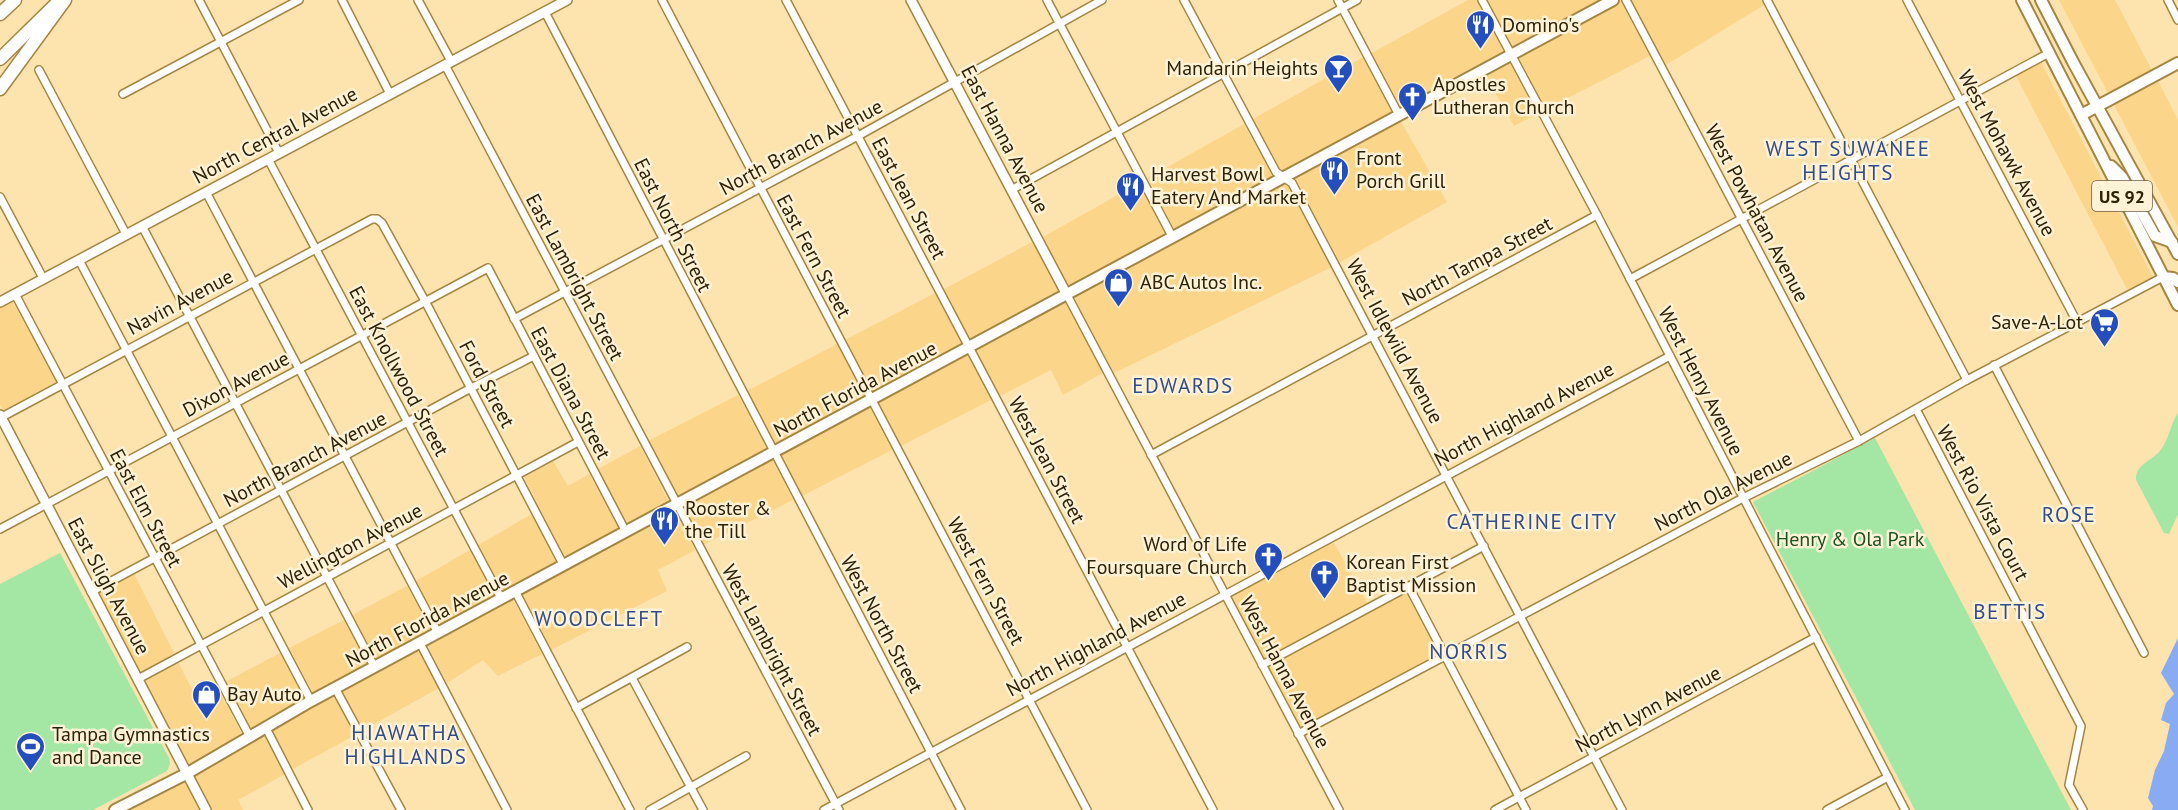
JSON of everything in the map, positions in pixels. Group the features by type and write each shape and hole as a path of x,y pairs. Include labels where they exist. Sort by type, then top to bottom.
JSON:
{"highway":[{"path":"0,14 15,0"},
{"path":"0,59 63,0"},
{"path":"0,90 63,0"}],"main road":[{"name":"North Florida Avenue","path":"115,810 186,774 311,701 501,598 1613,0"},
{"name":"US 92","path":"2022,0 2178,305"},
{"name":"US 92","path":"2041,0 2178,254"},
{"path":"2038,32 2052,39 2060,37"},
{"path":"2082,115 2178,63"},
{"path":"2104,160 2122,177 2155,236 2172,242"},
{"path":"2163,277 2173,278 2178,282"}],"street":[{"path":"199,0 279,153"},
{"path":"123,94 299,0"},
{"path":"342,0 390,94"},
{"name":"East Lambright Street","path":"418,0 565,293 676,505"},
{"name":"East Fern Street","path":"662,0 872,400"},
{"name":"East Jean Street","path":"786,0 969,348"},
{"name":"East Hanna Avenue","path":"911,0 1067,295"},
{"path":"1047,0 1173,238"},
{"name":"North Branch Avenue","path":"514,319 858,136 1102,0"},
{"name":"West Idlewild Avenue","path":"1184,0 1276,172 1292,183 1622,810"},
{"path":"1338,0 1399,115"},
{"path":"1011,190 1357,0"},
{"name":"West Henry Avenue","path":"1482,0 1597,215 1905,810"},
{"name":"West Powhatan Avenue","path":"1626,0 1859,441"},
{"path":"1767,0 1967,380"},
{"name":"West Mohawk Avenue","path":"1907,0 2078,322"},
{"path":"2168,0 2178,20"},
{"name":"North Central Avenue","path":"0,302 545,12 561,1"},
{"name":"East North Street","path":"545,12 774,453"},
{"path":"1630,279 2049,53"},
{"path":"39,70 126,234"},
{"name":"East Knollwood Street","path":"268,159 501,598"},
{"path":"206,192 438,633"},
{"path":"0,197 44,278"},
{"name":"North Tampa Street","path":"1151,455 1597,215"},
{"name":"Navin Avenue","path":"0,417 315,248 372,219 377,219"},
{"name":"Ford Street","path":"377,219 426,301 564,566"},
{"path":"142,226 375,668"},
{"path":"79,260 311,701"},
{"name":"Dixon Avenue","path":"0,529 488,268"},
{"name":"East Diana Street","path":"488,268 626,532"},
{"name":"North Ola Avenue","path":"1298,734 1743,498 1859,441 1994,365 2163,277"},
{"name":"East Elm Street","path":"15,294 250,737"},
{"name":"West Hanna Avenue","path":"1067,295 1339,810"},
{"name":"West Jean Street","path":"969,348 1213,810"},
{"name":"North Branch Avenue","path":"91,592 534,356"},
{"name":"North Highland Avenue","path":"824,810 837,807 931,753 1670,356"},
{"path":"1994,365 2144,653"},
{"name":"West Fern Street","path":"872,400 1088,810"},
{"name":"West Rio Vista Court","path":"1916,409 2081,726 2069,785 2083,810"},
{"name":"East Sligh Avenue","path":"0,417 206,810"},
{"name":"Wellington Avenue","path":"138,679 578,442"},
{"name":"West North Street","path":"774,453 961,810"},
{"name":"West Lambright Street","path":"676,505 837,807"},
{"path":"1262,665 1484,546"},
{"path":"1409,587 1526,810"},
{"path":"515,591 630,810"},
{"name":"North Lynn Avenue","path":"1495,810 1816,637"},
{"path":"420,643 507,810"},
{"path":"576,708 687,647"},
{"path":"632,678 703,810"},
{"path":"335,688 401,810"},
{"path":"266,728 308,810"},
{"path":"650,810 746,756"},
{"path":"1827,810 1888,777"}],"shaded area":[{"path":"1468,0 1477,0 1505,53 1402,109 1372,53"},
{"path":"1488,0 1604,0 1514,49"},
{"path":"1621,0 1650,56 1546,109 1518,56"},
{"path":"1631,0 1762,0 1764,5 1666,65"},
{"path":"2059,0 2115,0 2153,72 2109,95"},
{"path":"1363,57 1393,114 1282,173 1253,119"},
{"path":"1509,61 1537,114 1514,126 1485,74"},
{"path":"2041,62 2153,277 2128,291 2016,76"},
{"path":"2157,79 2178,120 2178,227 2113,103"},
{"path":"1400,120 1447,202 1340,262 1294,176"},
{"path":"1244,124 1274,178 1175,232 1148,178"},
{"path":"1286,181 1332,267 1114,373 1073,296"},
{"path":"1139,183 1167,236 1069,289 1043,237"},
{"path":"1034,241 1061,293 971,342 944,289"},
{"path":"935,293 963,346 874,394 845,340"},
{"path":"12,300 57,383 3,411 0,405 0,306"},
{"path":"1065,301 1103,373 1063,395 1051,370 1000,396 975,349"},
{"path":"837,344 865,398 776,447 747,391"},
{"path":"967,354 991,400 901,446 878,401"},
{"path":"738,395 768,451 678,499 648,441"},
{"path":"869,406 892,450 802,496 780,454"},
{"path":"640,446 670,504 628,526 598,469"},
{"path":"772,459 793,500 703,545 682,507"},
{"path":"553,461 568,486 589,474 620,531 566,560 524,477"},
{"path":"674,511 695,550 658,570 667,591 551,650 521,593"},
{"path":"532,514 558,564 503,592 478,545"},
{"path":"1333,541 1368,604 1264,659 1232,596"},
{"path":"470,550 495,597 440,627 416,581"},
{"path":"134,574 175,655 140,673 98,593"},
{"path":"407,586 432,632 377,661 352,615"},
{"path":"1407,593 1440,655 1301,728 1268,666"},
{"path":"512,598 542,654 498,676 483,660 447,683 427,644"},
{"path":"344,620 369,666 314,695 289,648"},
{"path":"418,649 439,688 363,730 341,690"},
{"path":"280,653 305,700 252,731 225,682"},
{"path":"178,662 196,697 217,687 243,736 188,767 144,681"},
{"path":"333,694 355,735 293,769 272,729"},
{"path":"264,734 285,774 238,800 243,810 211,810 192,775"},
{"path":"184,779 200,810 125,810"}],"green space":[{"path":"2178,413 2178,514 2169,534 2164,533 2136,480 2136,475 2141,467 2162,448"},
{"name":"Henry & Ola Park","path":"1875,438 2071,810 1915,810 1753,502"},
{"path":"60,553 169,758 170,764 167,771 93,810 0,810 0,584"}],"water":[{"path":"2178,638 2178,810 2152,810 2153,806 2148,798 2155,770 2164,751 2170,724 2161,720 2166,703 2174,694 2161,673"}],"place":[{"name":"Domino's","path":"1481,50"},
{"name":"Mandarin Heights","path":"1339,94"},
{"name":"Apostles Lutheran Church","path":"1412,122"},
{"name":"Front Porch Grill","path":"1335,196"},
{"name":"Harvest Bowl Eatery And Market","path":"1130,212"},
{"name":"ABC Autos Inc.","path":"1119,308"},
{"name":"Save-A-Lot","path":"2104,348"},
{"name":"Rooster & the Till","path":"664,546"},
{"name":"Word of Life Foursquare Church","path":"1268,582"},
{"name":"Korean First Baptist Mission","path":"1325,600"},
{"name":"Bay Auto","path":"206,720"},
{"name":"Tampa Gymnastics and Dance","path":"31,772"}],"district":[{"name":"WEST SUWANEE HEIGHTS","path":"1848,160"},
{"name":"EDWARDS","path":"1183,385"},
{"name":"ROSE","path":"2069,514"},
{"name":"CATHERINE CITY","path":"1532,521"},
{"name":"BETTIS","path":"2010,611"},
{"name":"WOODCLEFT","path":"599,618"},
{"name":"NORRIS","path":"1469,651"},
{"name":"HIAWATHA HIGHLANDS","path":"406,744"}]}
